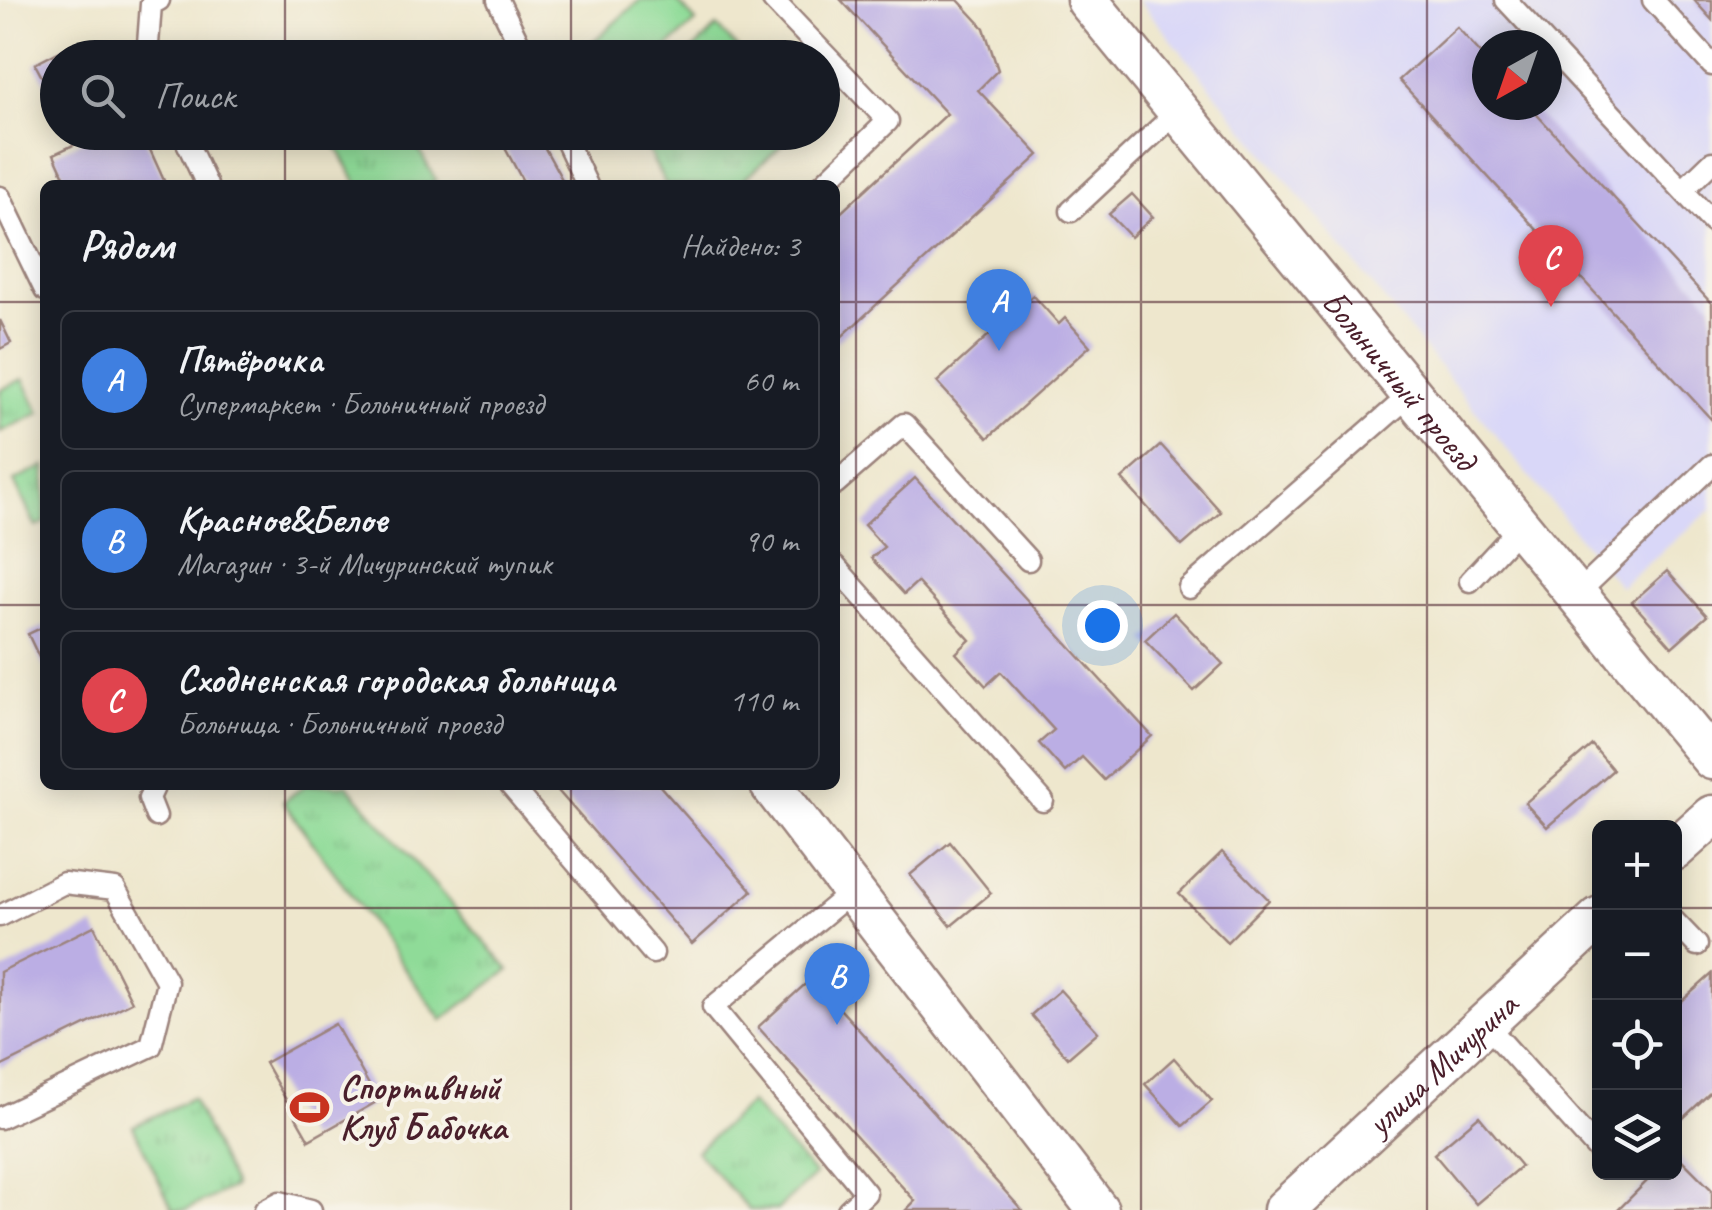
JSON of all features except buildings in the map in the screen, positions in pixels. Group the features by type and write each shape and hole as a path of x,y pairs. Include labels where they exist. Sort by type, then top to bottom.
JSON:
{"street":[{"name":"Больничный проезд","path":"1087,0 1712,759"},
{"path":"775,790 1098,1210"},
{"path":"1682,843 1712,816"},
{"name":"улица Мичурина","path":"1284,1210 1592,924"}],"lane":[{"path":"148,40 150,4 159,0"},
{"path":"498,0 517,40"},
{"path":"772,0 810,40"},
{"path":"1506,0 1712,222"},
{"path":"1652,0 1712,65"},
{"path":"827,180 888,121 840,71"},
{"path":"1071,211 1177,112"},
{"path":"190,150 205,180"},
{"path":"570,150 585,180"},
{"path":"1683,190 1712,162"},
{"path":"0,197 40,280"},
{"path":"1189,588 1410,395"},
{"path":"840,480 904,424 1028,560"},
{"path":"1576,596 1712,465"},
{"path":"1470,581 1519,528"},
{"path":"840,572 1043,801"},
{"path":"153,790 149,798 156,816"},
{"path":"514,790 653,953"},
{"path":"0,916 64,883 115,889 167,982 151,1046 0,1118"},
{"path":"848,1210 866,1193 714,1006 854,890"},
{"path":"1682,929 1697,945"},
{"path":"1484,1022 1592,1143"},
{"path":"265,1210 280,1202 311,1210"}],"shaded area":[{"path":"1139,0 1712,0 1712,509 1620,587"}],"green space":[{"path":"640,0 676,0 696,22 676,40 595,40"},
{"path":"717,27 730,40 704,40"},
{"path":"338,150 419,150 435,180 355,180"},
{"path":"648,150 776,150 743,180 663,180"},
{"path":"23,379 40,413 0,432 0,390"},
{"path":"40,468 40,525 36,527 14,481"},
{"path":"299,790 351,790 509,970 442,1020 283,802"},
{"path":"192,1098 234,1187 185,1210 173,1210 133,1126"},
{"path":"750,1103 815,1175 777,1210 749,1210 696,1151"}],"place":[{"name":"Сходненская городская больница","path":"1551,307"},
{"name":"Пятёрочка","path":"999,351"},
{"name":"Красное&Белое","path":"837,1025"},
{"name":"Спортивный Клуб Бабочка","path":"310,1107"}]}
